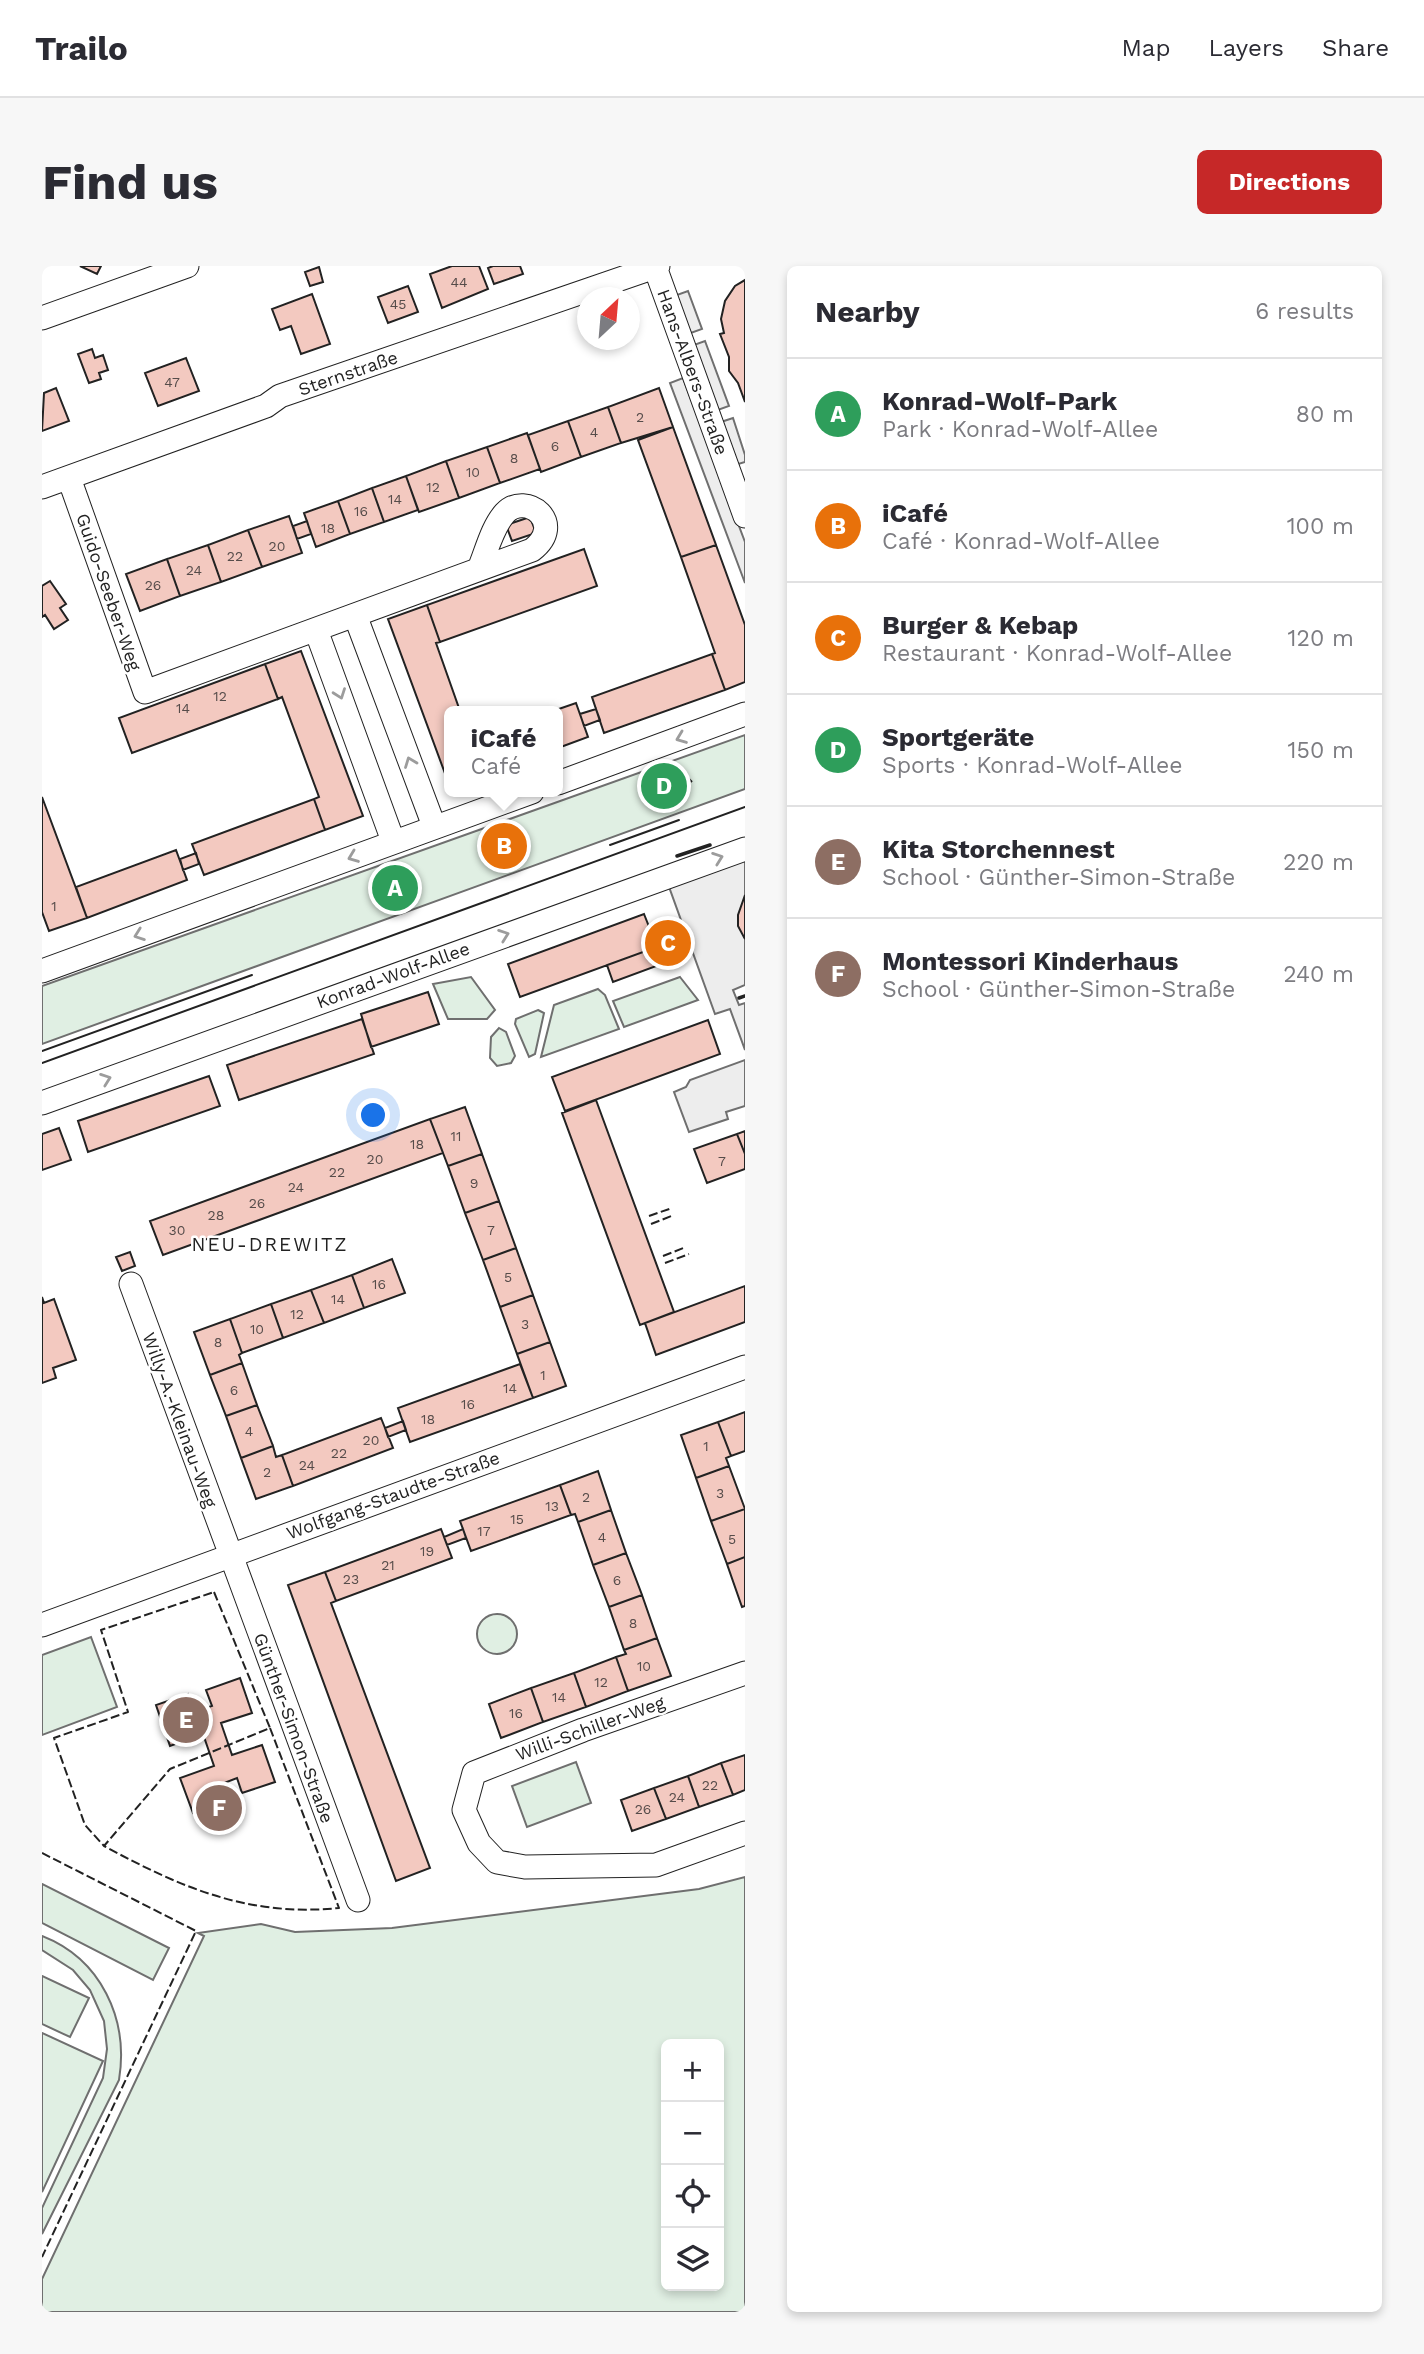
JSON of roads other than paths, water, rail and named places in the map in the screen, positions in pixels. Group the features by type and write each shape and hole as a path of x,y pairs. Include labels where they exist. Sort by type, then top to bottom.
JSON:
{"street":[{"path":"42,318 187,266"},
{"name":"Sternstraße","path":"42,487 266,406 280,396 656,267"},
{"name":"Hans-Albers-Straße","path":"656,267 745,516"},
{"name":"Guido-Seeber-Weg","path":"69,478 145,692 479,569"},
{"path":"355,615 434,826"},
{"path":"316,630 393,841"},
{"path":"563,781 745,714"},
{"path":"42,971 518,797"},
{"name":"Konrad-Wolf-Allee","path":"42,1103 745,849"},
{"name":"Willy-A.-Kleinau-Weg","path":"131,1284 230,1556"},
{"name":"Wolfgang-Staudte-Straße","path":"42,1625 745,1367"},
{"name":"Günther-Simon-Straße","path":"230,1556 358,1900"},
{"name":"Willi-Schiller-Weg","path":"745,1674 583,1730 474,1773 464,1810 479,1843 496,1861 525,1867 656,1865 745,1833"}],"tram line":[{"path":"42,1063 745,807"},
{"path":"610,845 679,820"},
{"path":"42,1051 252,975"}],"place":[{"name":"Sportgeräte","path":"664,786"},
{"name":"iCafé","path":"504,846"},
{"name":"Konrad-Wolf-Park","path":"395,888"},
{"name":"Burger & Kebap","path":"668,943"},
{"name":"Kita Storchennest","path":"186,1720"},
{"name":"Montessori Kinderhaus","path":"219,1808"}],"district":[{"name":"NEU-DREWITZ","path":"270,1244"}]}
